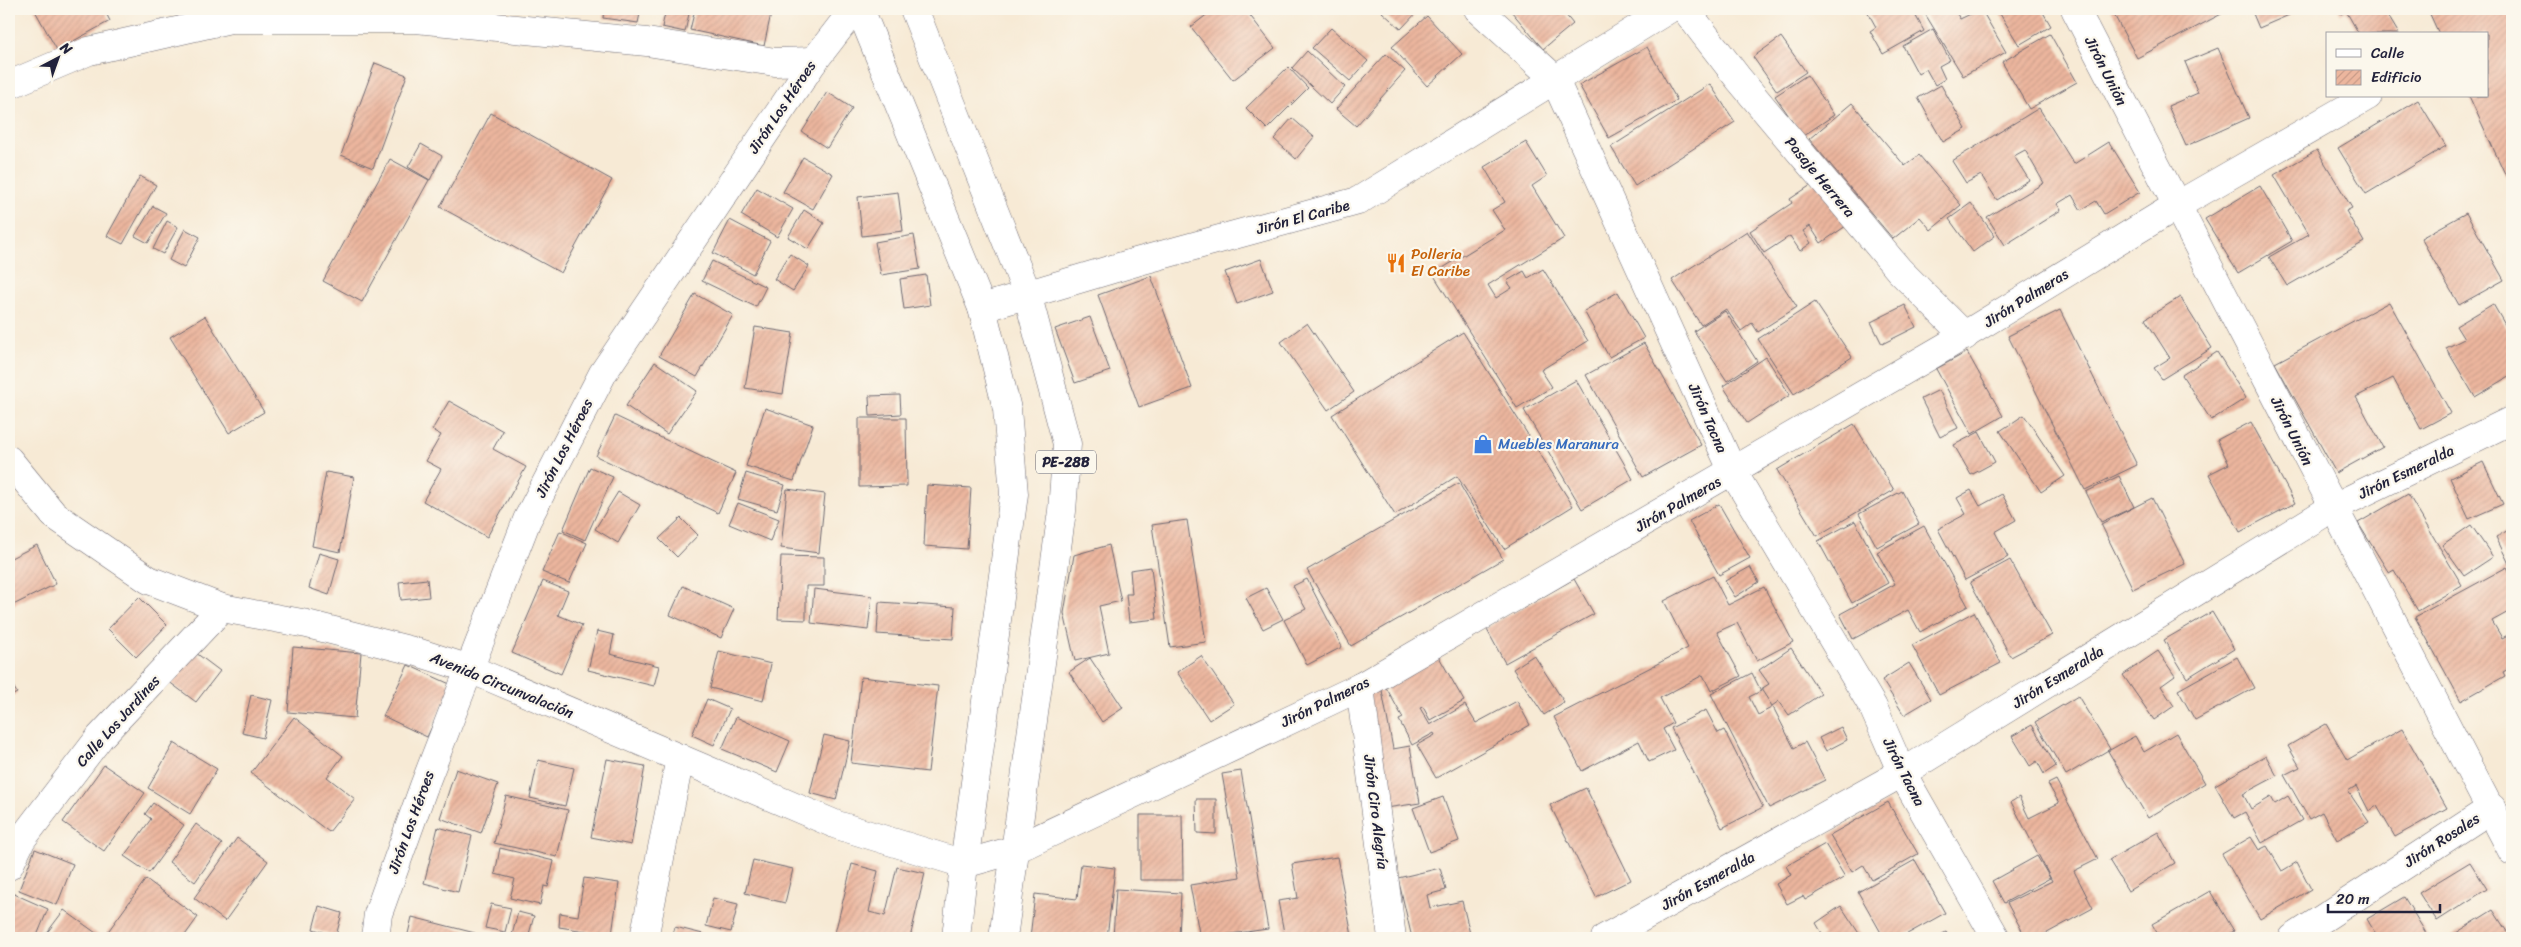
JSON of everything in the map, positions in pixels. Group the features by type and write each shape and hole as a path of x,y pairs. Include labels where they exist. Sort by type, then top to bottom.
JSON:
{"main road":[{"name":"Jirón Los Héroes","path":"375,938 378,914 527,520 602,373 814,61 854,9"},
{"path":"860,9 982,308 1007,409 1014,494 964,864 956,938"},
{"name":"PE-28B","path":"914,9 1027,293 1067,444 1062,511 1002,938"},
{"name":"Jirón Tacna","path":"1478,9 1554,78 1733,472 1873,707 1902,773 1996,938"},
{"name":"Jirón El Caribe","path":"982,308 1027,293 1358,201 1554,78 1669,9"},
{"name":"Pasaje Herrera","path":"1685,9 1738,78 1899,270 1965,336"},
{"name":"Jirón Unión","path":"2074,9 2332,508 2492,808 2512,852"},
{"path":"9,85 89,51 230,19 416,19 647,42 775,62 814,61"},
{"name":"Jirón Palmeras","path":"964,864 1014,850 1360,686 1733,472 1965,336 2176,206 2365,98"},
{"name":"Jirón Esmeralda","path":"1605,938 1902,773 2332,508 2512,420"},
{"name":"Avenida Circunvalación","path":"9,460 54,515 149,580 222,608 307,624 417,652 470,669 837,825 964,864"},
{"name":"Calle Los Jardines","path":"9,866 22,839 100,737 222,608"},
{"name":"Jirón Ciro Alegría","path":"1360,686 1392,938"},
{"path":"644,938 680,758"},
{"name":"Jirón Rosales","path":"2293,938 2492,808"}],"building":[{"path":"34,9 104,9 110,21 57,50"},
{"path":"173,9 204,9 182,23"},
{"path":"604,9 641,9 638,23 603,18"},
{"path":"666,9 690,9 685,32 662,27"},
{"path":"695,9 772,9 764,46 690,30"},
{"path":"1214,9 1245,9 1275,48 1233,80 1191,27"},
{"path":"1384,9 1420,9 1401,29 1382,12"},
{"path":"1515,9 1561,9 1573,24 1543,49 1511,11"},
{"path":"1866,9 1912,9 1924,31 1883,54 1870,31 1876,27"},
{"path":"1922,9 1954,9 1960,19 1981,9 2006,52 1963,76"},
{"path":"1997,9 2041,9 2051,26 2019,45"},
{"path":"2111,9 2231,9 2137,58"},
{"path":"2251,9 2303,9 2259,28"},
{"path":"2338,9 2384,9 2398,32 2358,32 2346,11 2341,14"},
{"path":"2436,9 2512,9 2512,173 2506,176 2470,98 2488,98 2488,32 2438,32 2429,12"},
{"path":"1427,16 1462,54 1427,86 1392,47"},
{"path":"1331,28 1368,61 1350,81 1312,48"},
{"path":"1933,29 1950,60 1939,66 1945,79 1935,85 1926,69 1918,74 1903,46"},
{"path":"2050,34 2077,82 2029,109 2002,62"},
{"path":"1781,37 1806,72 1777,91 1753,57"},
{"path":"1647,47 1677,100 1609,138 1579,85"},
{"path":"2218,48 2249,118 2186,146 2168,106 2198,93 2185,62"},
{"path":"1307,51 1345,87 1330,104 1292,68"},
{"path":"1386,54 1405,71 1356,126 1336,109"},
{"path":"375,63 407,75 373,168 341,155"},
{"path":"1288,67 1308,88 1267,129 1246,108"},
{"path":"1807,75 1834,115 1803,136 1775,96"},
{"path":"1710,84 1735,122 1635,186 1611,147"},
{"path":"1941,85 1966,129 1943,142 1918,98"},
{"path":"827,92 852,108 827,148 802,132"},
{"path":"2418,100 2446,146 2366,194 2338,148"},
{"path":"1852,103 1905,166 1919,155 1961,205 1931,230 1920,217 1893,239 1809,139"},
{"path":"2039,108 2074,164 2109,142 2140,192 2104,214 2096,201 2081,210 2072,195 2057,204 2061,210 2005,245 1987,217 2044,183 2025,150 2014,156 2029,180 1997,200 1981,175 1966,183 1952,161"},
{"path":"491,113 612,180 561,273 440,207"},
{"path":"1292,118 1314,137 1296,159 1274,139"},
{"path":"1526,142 1547,176 1532,186 1564,238 1488,285 1496,298 1512,288 1507,281 1524,271 1528,278 1543,269 1588,341 1541,370 1552,387 1517,408 1433,274 1505,230 1492,210 1505,202 1484,167"},
{"path":"421,144 442,156 430,180 408,167"},
{"path":"2317,150 2352,208 2346,211 2364,242 2287,286 2269,257 2309,234 2274,175"},
{"path":"803,157 833,174 813,209 783,192"},
{"path":"390,159 429,180 362,302 323,281"},
{"path":"140,176 156,185 123,244 107,236"},
{"path":"1817,181 1846,226 1821,243 1810,226 1803,231 1811,243 1800,251 1790,236 1764,253 1750,231 1792,203 1790,199"},
{"path":"2260,186 2292,241 2238,273 2205,219"},
{"path":"757,188 793,209 777,237 741,215"},
{"path":"898,192 903,231 862,236 858,197"},
{"path":"1971,203 1995,236 1973,252 1949,219"},
{"path":"153,206 166,213 148,243 135,236"},
{"path":"804,210 824,223 808,249 788,237"},
{"path":"2466,213 2504,280 2459,305 2421,238"},
{"path":"730,220 770,241 753,274 713,253"},
{"path":"167,221 178,227 163,254 153,249"},
{"path":"185,229 200,237 184,268 169,260"},
{"path":"1747,231 1797,307 1758,332 1752,323 1741,331 1726,309 1701,325 1672,280"},
{"path":"914,235 920,269 881,275 875,242"},
{"path":"790,254 809,266 793,291 774,279"},
{"path":"1261,259 1273,291 1237,304 1225,272"},
{"path":"712,261 766,287 756,307 702,281"},
{"path":"926,275 930,305 904,309 900,279"},
{"path":"1151,276 1192,388 1139,407 1098,295"},
{"path":"1618,292 1644,338 1609,357 1584,311"},
{"path":"695,294 733,315 697,377 659,356"},
{"path":"2180,297 2212,348 2162,379 2154,368 2170,358 2145,319"},
{"path":"1815,302 1852,357 1794,394 1758,339"},
{"path":"2389,302 2451,413 2421,429 2393,378 2356,397 2383,447 2336,473 2275,363"},
{"path":"2493,304 2512,337 2512,375 2475,397 2446,348 2464,339 2456,326"},
{"path":"1905,305 1916,327 1882,344 1871,322"},
{"path":"2060,310 2137,465 2085,490 2008,336"},
{"path":"1725,311 1757,361 1727,381 1694,331"},
{"path":"205,316 264,412 229,433 170,337"},
{"path":"1090,317 1110,371 1075,383 1055,329"},
{"path":"1307,323 1354,392 1328,410 1281,342"},
{"path":"755,327 793,333 783,394 745,388"},
{"path":"1463,332 1573,506 1504,549 1457,476 1395,515 1332,415"},
{"path":"1644,343 1701,445 1643,477 1586,375"},
{"path":"1967,352 2003,416 1972,434 1936,369"},
{"path":"2217,352 2246,398 2211,420 2182,375"},
{"path":"1766,357 1790,395 1747,423 1723,386"},
{"path":"655,362 697,391 667,434 626,406"},
{"path":"1576,380 1633,479 1582,509 1524,410"},
{"path":"1939,390 1958,428 1940,437 1921,399"},
{"path":"900,395 901,414 870,416 869,396"},
{"path":"449,401 503,431 493,449 526,467 487,537 423,501 441,469 426,461 441,435 432,430"},
{"path":"765,408 813,425 794,481 746,466"},
{"path":"2024,415 2065,476 2041,492 2000,431"},
{"path":"615,416 736,473 718,513 596,456"},
{"path":"859,418 906,418 907,486 859,487"},
{"path":"2251,422 2295,503 2240,532 2209,474 2229,464 2217,440"},
{"path":"1854,424 1894,490 1817,536 1777,470"},
{"path":"1979,432 1995,462 1971,475 1954,445"},
{"path":"2483,462 2503,504 2469,519 2450,478"},
{"path":"590,467 613,477 585,540 563,530"},
{"path":"326,472 354,477 340,552 312,546"},
{"path":"746,473 785,485 777,510 738,499"},
{"path":"2119,476 2134,507 2101,522 2086,492"},
{"path":"1459,483 1503,559 1351,646 1307,570"},
{"path":"927,485 971,488 967,549 924,546"},
{"path":"787,489 825,494 819,553 781,548"},
{"path":"1971,490 1980,506 2002,494 2016,520 1995,532 2008,557 1965,580 1938,529 1966,514 1957,498"},
{"path":"1902,491 1919,524 1877,547 1859,514"},
{"path":"618,492 640,505 618,543 595,529"},
{"path":"2408,494 2462,585 2418,611 2394,570 2389,573 2358,523"},
{"path":"2152,498 2185,564 2133,589 2101,524"},
{"path":"738,503 779,519 770,541 729,524"},
{"path":"1719,504 1750,558 1719,575 1689,521"},
{"path":"681,518 698,535 677,557 659,539"},
{"path":"1187,520 1206,642 1170,647 1152,525"},
{"path":"1855,521 1888,583 1852,603 1818,541"},
{"path":"2471,525 2493,557 2464,576 2442,545"},
{"path":"1924,526 1968,606 1920,632 1908,610 1853,639 1840,614 1895,584 1877,552"},
{"path":"2512,528 2512,570 2496,537"},
{"path":"560,531 587,543 569,583 542,572"},
{"path":"37,545 56,584 9,607 9,559"},
{"path":"1109,545 1121,601 1099,606 1109,653 1075,661 1064,613 1074,555"},
{"path":"319,553 339,559 329,595 309,588"},
{"path":"781,556 824,557 824,586 806,586 806,620 778,619"},
{"path":"2010,560 2052,635 2011,657 1970,582"},
{"path":"1151,567 1157,619 1129,622 1126,594 1132,594 1130,570"},
{"path":"1750,567 1759,582 1735,597 1725,581"},
{"path":"2507,567 2512,576 2512,610 2492,621 2502,638 2512,633 2512,667 2503,672 2505,676 2461,701 2415,617"},
{"path":"1713,576 1728,605 1764,587 1793,642 1757,661 1737,623 1717,632 1741,676 1711,691 1703,675 1660,698 1673,723 1663,729 1674,750 1649,762 1639,741 1582,771 1554,717 1688,648 1664,601"},
{"path":"427,579 429,597 401,600 399,582"},
{"path":"1307,579 1342,647 1307,665 1284,620 1306,609 1293,586"},
{"path":"1574,579 1594,614 1505,663 1486,628"},
{"path":"543,581 568,591 558,615 582,625 561,674 512,653"},
{"path":"683,586 734,609 721,638 670,615"},
{"path":"1266,588 1283,619 1263,629 1246,598"},
{"path":"814,589 872,596 868,630 811,623"},
{"path":"139,597 167,625 136,657 108,629"},
{"path":"879,602 955,607 953,639 877,634"},
{"path":"1974,612 2001,663 1939,695 1912,645"},
{"path":"2212,612 2234,649 2187,678 2164,640"},
{"path":"597,631 614,635 610,654 659,666 654,686 588,670"},
{"path":"293,647 361,653 355,718 288,712"},
{"path":"1791,648 1821,694 1789,715 1779,701 1772,706 1761,689 1769,684 1759,670"},
{"path":"192,650 220,671 196,702 168,681"},
{"path":"719,651 771,664 763,701 710,688"},
{"path":"2158,651 2175,676 2161,686 2174,706 2154,720 2123,675"},
{"path":"1534,655 1564,702 1544,715 1513,669"},
{"path":"1201,656 1234,704 1209,720 1177,672"},
{"path":"1439,657 1464,701 1430,720 1423,707 1420,708 1430,725 1465,705 1476,723 1517,701 1530,725 1436,778 1417,745 1435,735 1434,733 1412,745 1399,720 1403,718 1382,680"},
{"path":"2237,657 2254,688 2195,720 2178,690"},
{"path":"1090,658 1123,708 1102,722 1069,672"},
{"path":"1909,663 1931,699 1904,715 1882,680"},
{"path":"408,665 452,685 427,737 383,716"},
{"path":"1752,673 1761,691 1749,697 1758,715 1773,707 1794,748 1805,742 1825,780 1769,808 1711,694"},
{"path":"861,677 938,686 928,772 851,763"},
{"path":"9,679 17,693 9,697"},
{"path":"1381,685 1393,749 1410,746 1420,803 1386,808 1364,688"},
{"path":"251,695 272,700 263,738 242,733"},
{"path":"2078,696 2110,749 2066,775 2035,722"},
{"path":"707,699 730,709 714,745 692,735"},
{"path":"1706,710 1718,733 1724,730 1763,807 1722,828 1671,728"},
{"path":"294,717 343,756 327,777 355,799 329,832 251,773"},
{"path":"736,717 790,741 777,772 722,749"},
{"path":"2326,724 2347,760 2402,729 2447,808 2395,837 2377,806 2369,811 2356,786 2348,791 2369,822 2337,840 2322,812 2309,819 2284,775 2300,767 2288,746"},
{"path":"2032,725 2056,766 2044,774 2037,761 2030,766 2012,736"},
{"path":"1841,727 1847,740 1826,751 1819,738"},
{"path":"2176,733 2205,783 2148,818 2108,751 2135,736 2144,752"},
{"path":"824,735 850,741 836,800 810,793"},
{"path":"174,743 217,769 190,814 148,788"},
{"path":"2266,756 2277,776 2243,794 2251,809 2271,797 2275,804 2288,796 2302,820 2262,843 2245,812 2234,818 2215,785"},
{"path":"607,759 645,766 631,845 591,837"},
{"path":"538,760 574,768 565,806 530,798"},
{"path":"104,765 145,793 104,851 63,822"},
{"path":"456,769 498,784 481,833 440,818"},
{"path":"1241,771 1268,929 1200,938 1190,885 1240,877 1222,774"},
{"path":"2056,780 2098,859 2074,871 2093,908 2038,938 2026,938 2007,903 2052,881 2011,802 2019,797 2029,818 2059,803 2048,784"},
{"path":"1586,788 1631,880 1596,897 1550,805"},
{"path":"506,796 568,810 557,857 494,843"},
{"path":"1443,797 1459,841 1429,852 1413,808"},
{"path":"1196,799 1216,799 1216,834 1197,833"},
{"path":"1888,802 1918,854 1872,880 1863,865 1852,872 1830,835"},
{"path":"153,803 184,825 149,873 124,856 151,819 145,814"},
{"path":"1140,815 1182,815 1183,880 1140,880"},
{"path":"196,824 222,844 195,882 169,862"},
{"path":"438,827 472,836 458,892 424,883"},
{"path":"2158,832 2175,863 2128,891 2109,860"},
{"path":"2251,837 2259,850 2267,846 2282,871 2297,862 2311,889 2260,919 2222,854"},
{"path":"237,838 268,861 225,921 194,898"},
{"path":"1825,844 1845,877 1805,900 1803,896 1787,904 1776,884 1791,875 1786,866"},
{"path":"500,848 554,861 548,887 544,886 540,905 510,898 515,879 495,874"},
{"path":"35,849 73,864 57,905 19,890"},
{"path":"2037,856 2050,878 2004,903 1992,881"},
{"path":"1337,857 1352,936 1285,938 1278,901 1298,898 1292,864"},
{"path":"753,860 793,869 785,903 745,893"},
{"path":"1915,860 1945,913 1900,938 1884,938 1858,892"},
{"path":"2470,862 2487,889 2437,921 2419,893"},
{"path":"852,864 878,871 869,912 885,916 897,867 925,873 910,938 858,938 835,933"},
{"path":"1081,864 1115,868 1107,938 1030,938 1035,894 1077,899"},
{"path":"1440,868 1446,890 1427,895 1430,908 1462,901 1471,938 1412,938 1398,878"},
{"path":"584,878 619,883 612,935 559,927 560,913 578,916"},
{"path":"146,879 198,917 183,938 104,937"},
{"path":"1116,889 1181,893 1179,938 1113,938"},
{"path":"2210,891 2234,931 2222,938 2160,938 2152,924"},
{"path":"12,893 48,909 36,938 9,938 9,900"},
{"path":"2404,897 2429,938 2378,938 2367,919"},
{"path":"713,898 738,904 731,932 706,926"},
{"path":"491,904 511,908 505,932 485,928"},
{"path":"319,906 342,913 336,936 313,929"},
{"path":"1841,906 1862,938 1819,938 1823,935 1816,923"},
{"path":"64,910 103,938 43,938"},
{"path":"2493,910 2511,938 2448,938"},
{"path":"518,912 534,916 528,938 512,935"},
{"path":"412,917 475,933 474,938 407,938"},
{"path":"675,927 719,938 672,938"},
{"path":"1946,932 1950,938 1935,938"}],"place":[{"name":"Polleria El Caribe","path":"1396,263"},
{"name":"Muebles Maranura","path":"1483,444"}]}
